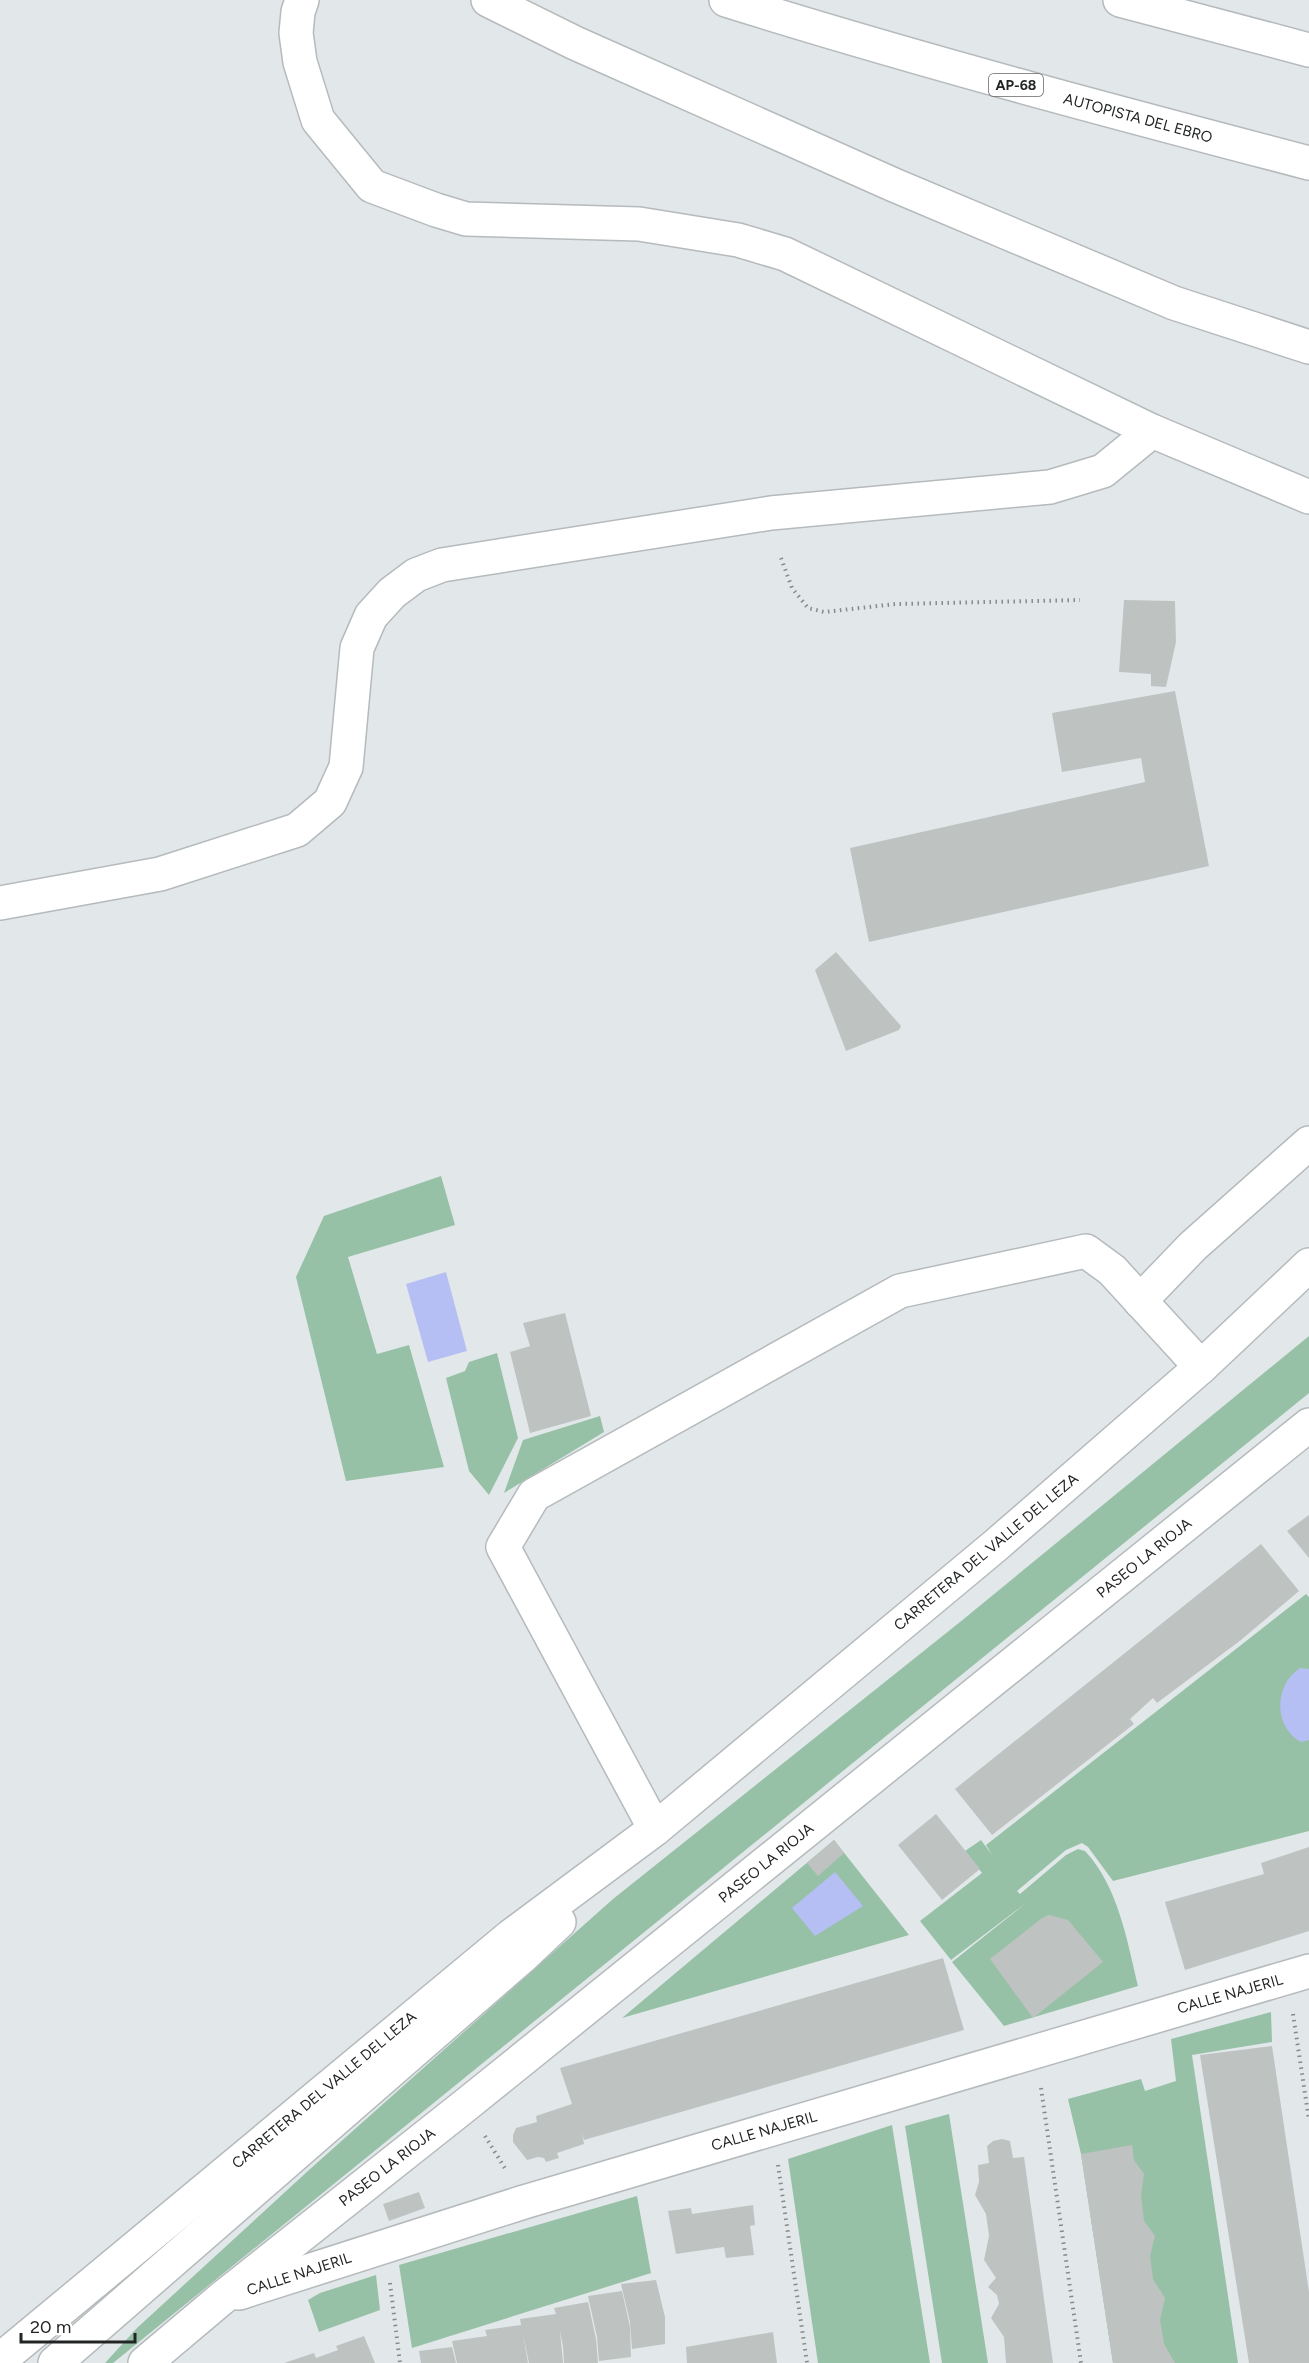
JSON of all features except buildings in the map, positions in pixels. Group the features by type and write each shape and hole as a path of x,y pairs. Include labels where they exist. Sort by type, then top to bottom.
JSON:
{"main road":[{"path":"488,0 575,43 894,185 1174,303 1309,347"},
{"name":"AUTOPISTA DEL EBRO","path":"726,0 868,44 1309,163"},
{"path":"1120,0 1309,50"},
{"path":"300,6 296,33 300,62 318,120 345,156 372,186 466,219 639,224 738,240 785,254 1152,431 1309,497"},
{"path":"0,903 159,874 297,830 330,802 346,767 357,648 371,616 392,593 416,575 442,565 771,513 1050,487 1103,471 1152,431"},
{"path":"1140,1301 1192,1246 1309,1143"},
{"path":"655,1829 503,1547 534,1495 900,1291 1086,1251 1113,1270 1201,1367"},
{"name":"CARRETERA DEL VALLE DEL LEZA","path":"0,2360 511,1936 655,1829 995,1546 1201,1367 1309,1265"},
{"name":"PASEO LA RIOJA","path":"146,2363 221,2299 467,2104 1309,1425"},
{"name":"CARRETERA DEL VALLE DEL LEZA","path":"55,2363 524,1955 655,1829"},
{"name":"CALLE NAJERIL","path":"221,2299 524,2202 1298,1974"},
{"path":"24,2363 85,2311 147,2236"},
{"path":"84,2363 172,2262"}],"path":[{"path":"781,558 792,588 808,608 824,612 897,604 1080,600"},
{"path":"1298,1974 1309,2120"},
{"path":"1040,2081 1081,2363"},
{"path":"467,2104 524,2202"},
{"path":"772,2129 807,2363"},
{"path":"385,2246 400,2363"}],"green space":[{"path":"441,1176 455,1225 348,1257 377,1354 409,1345 444,1467 346,1481 296,1277 324,1216"},
{"path":"1309,1336 1309,1393 113,2363 105,2363 137,2328 309,2170 613,1899 960,1622"},
{"path":"497,1353 518,1438 489,1495 469,1471 446,1378 465,1371 469,1362"},
{"path":"600,1416 604,1432 504,1493 523,1440"},
{"path":"1306,1594 1309,1597 1309,1831 1113,1881 1088,1847 1082,1843 1066,1850 1017,1891 1020,1894 1066,1855 1078,1849 1085,1851 1106,1880 1120,1914 1138,1986 1004,2026 952,1962 1026,1903 951,1960 920,1921 982,1873 965,1851 981,1840 992,1855 986,1845"},
{"path":"834,1840 909,1935 622,2018"},
{"path":"1271,2012 1272,2042 1192,2055 1238,2363 1113,2363 1081,2154 1068,2099 1141,2079 1145,2091 1176,2081 1171,2039"},
{"path":"949,2114 988,2363 942,2363 905,2126"},
{"path":"892,2125 930,2363 818,2363 788,2159"},
{"path":"637,2196 651,2273 412,2348 399,2265"},
{"path":"376,2275 380,2310 319,2332 308,2300 320,2293"}],"water":[{"path":"446,1272 467,1351 428,1362 406,1284"},
{"path":"1300,1668 1309,1669 1309,1740 1301,1742 1285,1726 1280,1706 1285,1685 1291,1675"},
{"path":"835,1872 863,1906 815,1936 792,1908"}]}
